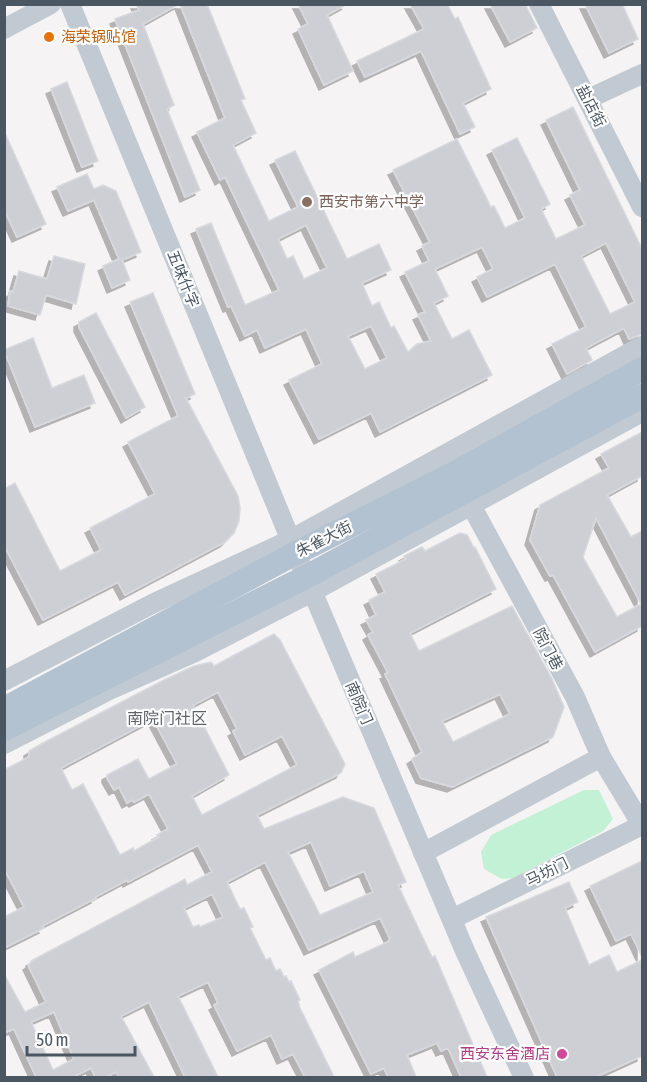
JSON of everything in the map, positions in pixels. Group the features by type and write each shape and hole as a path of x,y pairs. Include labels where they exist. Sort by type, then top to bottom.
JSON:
{"main road":[{"name":"朱雀大街","path":"4,729 309,585 463,491 642,369"},
{"name":"朱雀大街","path":"4,709 293,547 463,491 642,396"}],"street":[{"path":"4,29 51,4"},
{"name":"五味什字","path":"70,4 293,547"},
{"name":"盐店街","path":"539,4 642,207"},
{"path":"588,99 642,74"},
{"path":"4,681 152,604 293,547 642,346"},
{"path":"463,491 642,412"},
{"name":"院门巷","path":"463,491 574,697 601,757 642,825"},
{"name":"南院门","path":"293,547 465,951 524,1077"},
{"path":"4,744 109,690 195,652 309,585"},
{"path":"423,853 601,757"},
{"name":"马坊门","path":"452,920 642,825"}],"green space":[{"path":"584,790 599,790 613,819 603,831 513,878 502,879 484,869 481,852 491,835"}],"building":[{"path":"136,4 179,4 143,24 174,105 167,109 200,190 185,197 115,19 139,10"},
{"path":"180,4 207,4 245,99 241,100 256,133 233,145 269,221 298,207 275,160 295,151 347,259 379,244 391,270 362,283 372,306 379,302 391,328 394,326 408,352 417,344 431,341 418,315 425,312 405,272 429,261 422,246 430,242 393,170 457,139 491,207 494,206 505,228 525,218 492,150 517,138 550,204 541,209 556,239 585,225 570,195 580,190 546,120 573,107 642,249 642,334 629,339 624,328 586,348 592,360 567,374 552,344 586,327 555,264 487,297 477,277 493,269 482,247 435,269 448,296 434,303 452,339 469,330 492,375 380,432 371,413 319,439 289,380 322,364 306,329 265,348 257,330 245,336 231,306 228,307 196,229 211,223 245,305 279,290 225,177 220,180 197,132 225,118","holes":["306,225 327,268 304,279 293,256 287,259 278,239","606,243 635,302 610,314 581,256","371,326 387,358 365,369 348,336"]},
{"path":"298,4 347,4 327,15 353,71 324,85 298,29 308,24"},
{"path":"410,4 447,4 455,19 458,17 491,89 463,103 475,127 460,134 421,51 365,77 357,61 424,29"},
{"path":"490,4 525,4 537,28 510,42"},
{"path":"585,4 622,4 638,39 609,53"},
{"path":"67,82 98,161 82,167 51,89"},
{"path":"4,131 46,224 17,237 4,209"},
{"path":"87,174 94,189 103,185 116,191 141,252 122,260 130,280 112,288 103,266 119,259 94,200 68,211 57,187"},
{"path":"54,256 85,264 76,304 46,295 40,315 8,306 10,291 13,292 19,271 47,279"},
{"path":"153,293 195,394 186,398 238,496 239,521 234,533 225,542 125,595 118,582 43,620 4,545 4,489 15,483 60,571 101,550 90,528 155,494 128,442 178,416 130,302"},
{"path":"96,313 145,407 126,418 79,327 79,322"},
{"path":"33,338 52,388 84,375 95,403 35,427 4,350"},
{"path":"642,432 642,476 607,495 631,537 642,531 642,626 595,652 553,575 550,576 530,540 540,505 609,468 601,454","holes":["596,518 641,604 617,617 583,557"]},
{"path":"460,533 467,535 496,589 410,633 419,651 512,606 552,679 564,707 553,737 452,787 421,778 412,759 422,752 385,674 388,673 368,635 373,632 366,620 376,615 369,600 385,592 376,574 406,559 404,556 422,547 425,551","holes":["500,694 510,714 453,742 442,721"]},
{"path":"274,634 280,640 345,764 341,773 257,815 264,829 343,797 374,808 406,882 398,885 432,957 435,956 487,1077 461,1077 448,1048 441,1051 437,1043 407,1055 416,1077 388,1077 384,1068 371,1074 319,970 353,952 355,957 388,942 390,939 380,918 309,950 265,862 227,882 240,909 244,908 253,927 250,928 266,960 270,958 276,971 280,969 284,977 286,976 289,982 291,981 300,1000 298,1001 300,1008 334,1077 305,1077 293,1054 282,1059 271,1035 237,1051 214,1005 218,1003 208,982 178,996 218,1077 185,1077 149,1002 121,1016 154,1077 119,1077 116,1072 106,1077 95,1077 91,1068 73,1077 36,1077 14,1029 4,1033 4,974 25,1012 46,1002 28,965 31,961 185,879 187,885 212,872 198,845 128,882 127,880 42,926 44,928 4,948 4,917 24,907 4,868 4,770 29,757 29,751 43,743 162,681 194,666 211,662 214,666","holes":["218,692 237,729 233,731 245,755 282,736 297,765 202,815 192,796 229,775 193,705","153,719 177,764 149,779 138,759 107,775 107,778 114,790 119,787 127,803 149,794 168,829 157,835 159,837 134,851 133,848 120,855 83,784 72,790 61,768","311,842 330,886 364,871 373,892 320,915 288,852","212,894 223,917 200,927 199,925 193,927 184,908","54,1012 74,1059 53,1070 31,1022"]},
{"path":"642,861 642,957 631,934 616,941 590,886"},
{"path":"569,882 578,902 565,908 589,965 609,955 617,972 642,960 642,1056 596,1077 557,1077 486,917"}],"place":[{"name":"海荣锅贴馆","path":"49,37"},
{"name":"西安市第六中学","path":"307,202"},
{"name":"西安东舍酒店","path":"562,1054"}],"district":[{"name":"南院门社区","path":"167,718"}]}
